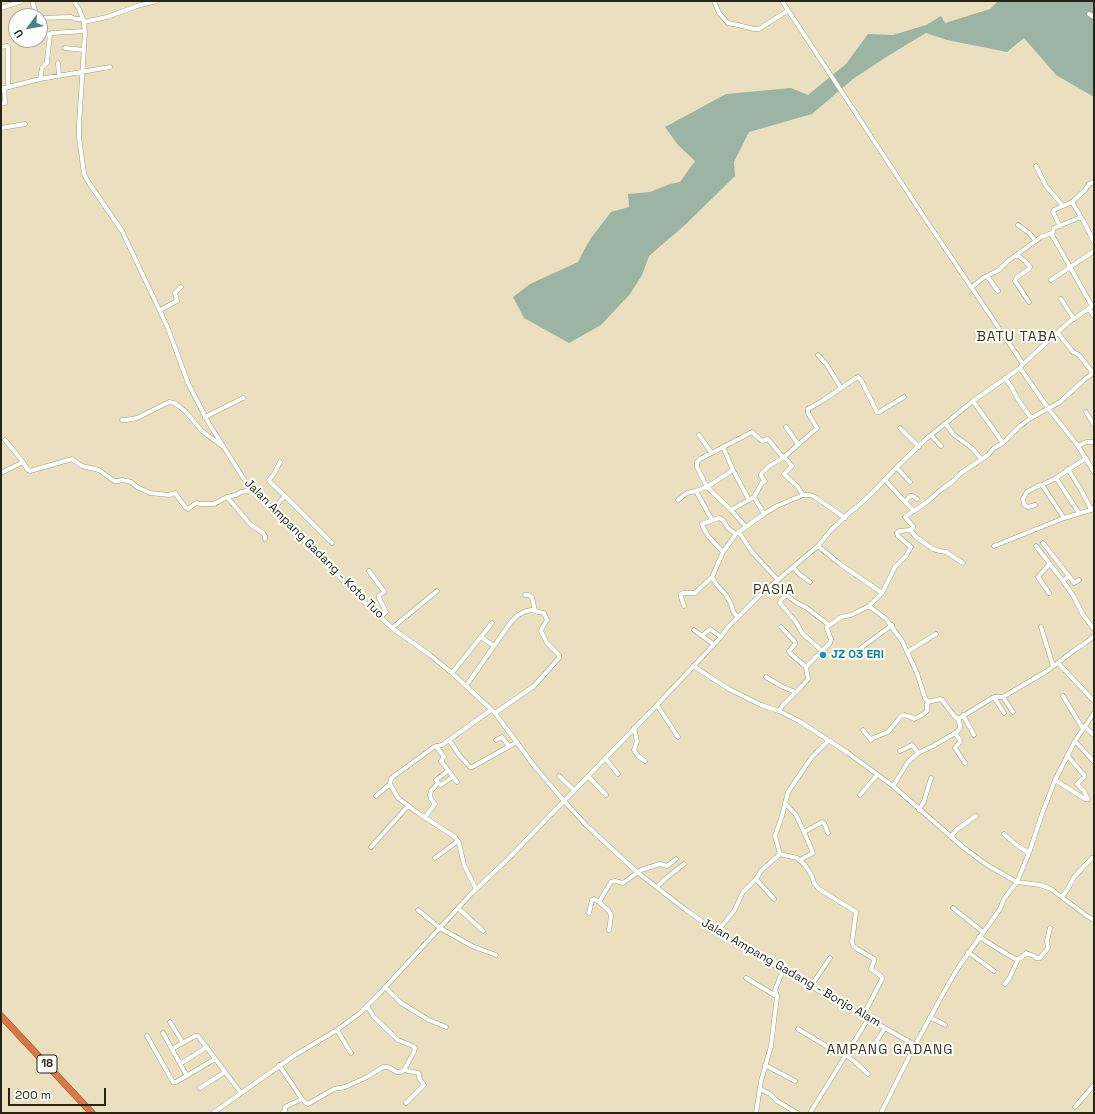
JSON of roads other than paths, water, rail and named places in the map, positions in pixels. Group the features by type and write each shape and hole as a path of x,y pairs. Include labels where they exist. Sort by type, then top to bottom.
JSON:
{"highway":[{"name":"18","path":"1,1016 92,1113"}],"street":[{"path":"1,8 22,1"},
{"name":"Jalan Ampang Gadang - Koto Tuo","path":"74,1 84,20 85,31 79,132 84,174 122,231 160,310 188,383 205,417 243,478 253,490 380,617 392,628 452,673 495,713 535,767 564,801"},
{"path":"48,18 71,17 84,20 107,17 137,6 157,1"},
{"path":"714,1 718,12 728,23 754,29 759,29 787,11"},
{"path":"782,1 787,11 972,287 1048,408 1078,446 1094,472"},
{"path":"1089,14 1094,17"},
{"path":"40,79 42,68 47,63 50,34 85,31"},
{"path":"1,47 8,47 5,103 1,104"},
{"path":"65,48 84,50"},
{"path":"58,63 59,76"},
{"path":"5,88 40,79 110,66"},
{"path":"1,128 25,124"},
{"path":"1036,166 1046,186 1063,206"},
{"path":"1060,226 1053,211 1072,202 1085,190 1089,184 1094,182"},
{"path":"1072,202 1092,234 1094,242"},
{"path":"1081,217 1053,228 1052,233 1053,238 1092,307 1094,316"},
{"path":"1018,225 1029,233 1036,241"},
{"path":"972,287 986,276 999,270 1008,261 1036,241 1052,233"},
{"path":"1051,280 1094,251"},
{"path":"1017,255 1030,267 1015,280 1029,302"},
{"path":"986,276 998,290"},
{"path":"160,310 177,301 175,293 181,287"},
{"path":"1061,299 1074,319"},
{"path":"213,1113 218,1111 295,1054 337,1030 367,1006 476,889 507,860 694,666 737,617 760,595 818,546 830,531 886,480 931,435 973,401 1022,366 1069,322 1092,307"},
{"path":"910,530 913,526 905,517 981,458 985,457 994,448 1003,443 1020,426 1031,418 1060,402 1094,372 1079,355 1073,352 1058,333"},
{"path":"818,355 830,368 841,388"},
{"path":"731,510 754,497 762,483 765,481 761,474 816,430 817,428 808,413 808,409 858,377 860,378 877,412 904,397"},
{"path":"1005,378 1031,418"},
{"path":"205,417 243,398"},
{"path":"973,401 1003,443"},
{"path":"122,420 137,418 169,402 174,403 186,412 204,433 224,447"},
{"path":"1086,412 1092,419 1094,425"},
{"path":"946,424 954,434 973,449 981,458"},
{"path":"786,427 798,444"},
{"path":"900,428 919,447"},
{"path":"746,527 707,487 700,474 697,464 700,459 752,432 762,441 768,439 792,466 784,474 798,487 803,495"},
{"path":"931,435 941,446"},
{"path":"699,436 712,453"},
{"path":"5,440 30,471 72,459 82,466 99,470 112,480 124,480 131,482 137,487 150,493 169,495 175,493 187,508 196,503 212,504 241,492 253,490"},
{"path":"1078,446 1086,442 1094,442"},
{"path":"723,447 749,500"},
{"path":"1035,505 1028,507 1024,504 1023,499 1028,492 1056,478 1086,458"},
{"path":"1,473 23,462"},
{"path":"280,462 269,481 332,543"},
{"path":"897,468 910,482"},
{"path":"994,546 1064,518 1093,509 1068,469"},
{"path":"678,500 687,493 707,487 733,470"},
{"path":"1056,478 1079,514"},
{"path":"886,480 914,511"},
{"path":"1042,485 1064,518"},
{"path":"696,491 712,520"},
{"path":"684,606 681,594 695,593 712,577 723,552 738,533 777,506 803,495 810,495 845,518"},
{"path":"273,509 285,496"},
{"path":"905,502 912,496 917,499"},
{"path":"227,497 250,524 263,533 265,536 264,539"},
{"path":"754,497 764,514"},
{"path":"723,552 708,536 702,524 721,518 727,527 738,533 746,545 778,580"},
{"path":"910,530 916,537 933,548 946,552 963,563"},
{"path":"806,667 831,641 827,629 829,625 841,617 851,615 869,606 882,593 895,567 906,556 911,547 898,536 898,533 899,531 910,530"},
{"path":"1043,543 1074,583 1079,580"},
{"path":"818,546 840,564 882,593"},
{"path":"1036,546 1063,581 1074,597 1083,615 1094,629"},
{"path":"1048,593 1038,577 1050,564"},
{"path":"793,567 799,574 810,582"},
{"path":"369,571 384,590 378,598 386,612 380,617"},
{"path":"1063,581 1069,576"},
{"path":"712,577 726,595 737,617"},
{"path":"771,586 807,608 829,625"},
{"path":"392,628 437,591"},
{"path":"525,595 529,595 532,598 534,611"},
{"path":"786,595 781,600 780,604 796,622 802,633 822,651"},
{"path":"869,606 883,616 892,625 902,641 928,702"},
{"path":"466,686 511,622 518,615 526,611 542,612 545,614 547,620 541,630 547,643 559,655 559,658 534,686 495,713"},
{"path":"452,673 492,623"},
{"path":"861,648 892,625"},
{"path":"779,711 808,679 806,667 790,653 795,642 781,627"},
{"path":"1041,627 1053,666"},
{"path":"702,636 710,629 721,637"},
{"path":"694,630 713,644"},
{"path":"907,652 936,634"},
{"path":"958,719 994,697 1003,697 1047,671 1094,636"},
{"path":"481,637 494,646"},
{"path":"1058,663 1094,701"},
{"path":"694,666 735,692 799,721 848,753 893,786 919,810 981,861 1017,882 1025,882 1051,889 1094,920"},
{"path":"766,677 795,692"},
{"path":"1063,696 1084,728 1094,735"},
{"path":"994,697 1004,713"},
{"path":"1003,697 1013,712"},
{"path":"893,786 905,766 918,753 955,733 960,728 958,719 945,703 940,699 928,702"},
{"path":"864,730 871,740 888,732 901,716 911,716 914,719 922,715 927,711 926,704 928,702"},
{"path":"656,705 678,737"},
{"path":"376,796 390,784 391,779 394,776 436,746 442,745 491,710"},
{"path":"881,1113 915,1045 949,983 968,952 1000,909 1004,899 1017,882 1055,780 1074,741 1094,713"},
{"path":"963,716 974,735"},
{"path":"634,728 637,741 634,750 638,756 645,761"},
{"path":"955,733 960,740 955,748 965,763"},
{"path":"496,740 502,737 509,746"},
{"path":"449,740 470,767 517,742"},
{"path":"780,854 775,836 789,790 812,757 828,741"},
{"path":"1074,741 1094,762"},
{"path":"900,752 911,745 918,753"},
{"path":"436,746 444,758 441,761 457,782"},
{"path":"1055,780 1085,799 1088,799 1078,784 1084,775 1067,754"},
{"path":"605,758 618,774"},
{"path":"425,817 435,804 430,797 430,793 438,783 436,780 448,771"},
{"path":"860,795 877,775"},
{"path":"559,776 574,790"},
{"path":"588,776 606,795"},
{"path":"438,783 441,785 452,777"},
{"path":"919,810 924,801 931,778"},
{"path":"390,784 398,798 408,806 454,835 458,841 464,865 476,889"},
{"name":"Jalan Ampang Gadang - Bonjo Alam","path":"564,801 587,826 637,872 717,932 915,1045"},
{"path":"786,803 796,815 813,852 800,860"},
{"path":"371,847 408,806"},
{"path":"951,837 956,830 976,816"},
{"path":"804,832 822,822 824,823 828,833"},
{"path":"1004,834 1015,844 1029,853"},
{"path":"435,858 458,841"},
{"path":"717,932 734,911 743,892 756,879 763,868 780,854 794,856 805,865 812,876 814,883 819,889 856,912 852,942 854,947 874,959 871,969 881,976 882,979 863,1016"},
{"path":"1062,897 1074,877 1092,858"},
{"path":"599,902 612,881 615,880 623,883 637,872 660,864 667,866 676,859"},
{"path":"657,887 684,864"},
{"path":"756,879 774,899"},
{"path":"589,913 592,900 594,899 599,902 611,916 609,930"},
{"path":"458,908 483,931"},
{"path":"953,908 983,932"},
{"path":"418,910 440,928 472,946 496,955"},
{"path":"1005,984 1018,960 1026,953 1036,958 1040,958 1048,948 1047,941 1050,928"},
{"path":"979,936 1018,960"},
{"path":"968,952 994,971"},
{"path":"811,986 830,958"},
{"path":"756,1113 765,1065 771,1046 777,996 775,990 783,970"},
{"path":"746,978 777,996"},
{"path":"385,986 401,1002 429,1020 446,1027"},
{"path":"367,1006 376,1019 398,1040 413,1046 414,1052 404,1070"},
{"path":"930,1017 945,1025"},
{"path":"810,1113 868,1018"},
{"path":"170,1022 183,1043"},
{"path":"872,1048 884,1028"},
{"path":"337,1030 350,1053"},
{"path":"798,1030 826,1046 846,1055 868,1074"},
{"path":"163,1033 187,1076"},
{"path":"147,1036 172,1081 175,1083 216,1059"},
{"path":"172,1049 195,1036 198,1036 241,1093"},
{"path":"876,1042 885,1048"},
{"path":"180,1064 207,1047"},
{"path":"279,1065 306,1103 310,1103 334,1089 345,1087 367,1077 383,1067 388,1067 399,1072 404,1070 418,1073 419,1078 424,1085 406,1103"},
{"path":"765,1065 795,1081"},
{"path":"200,1088 225,1072"},
{"path":"1075,1107 1094,1085"},
{"path":"760,1089 770,1094 777,1101 797,1113"},
{"path":"284,1113 285,1107 302,1099"}],"place":[{"name":"JZ 03 ERI","path":"823,655"}],"district":[{"name":"BATU TABA","path":"1017,337"},
{"name":"PASIA","path":"774,590"},
{"name":"AMPANG GADANG","path":"890,1050"}]}
